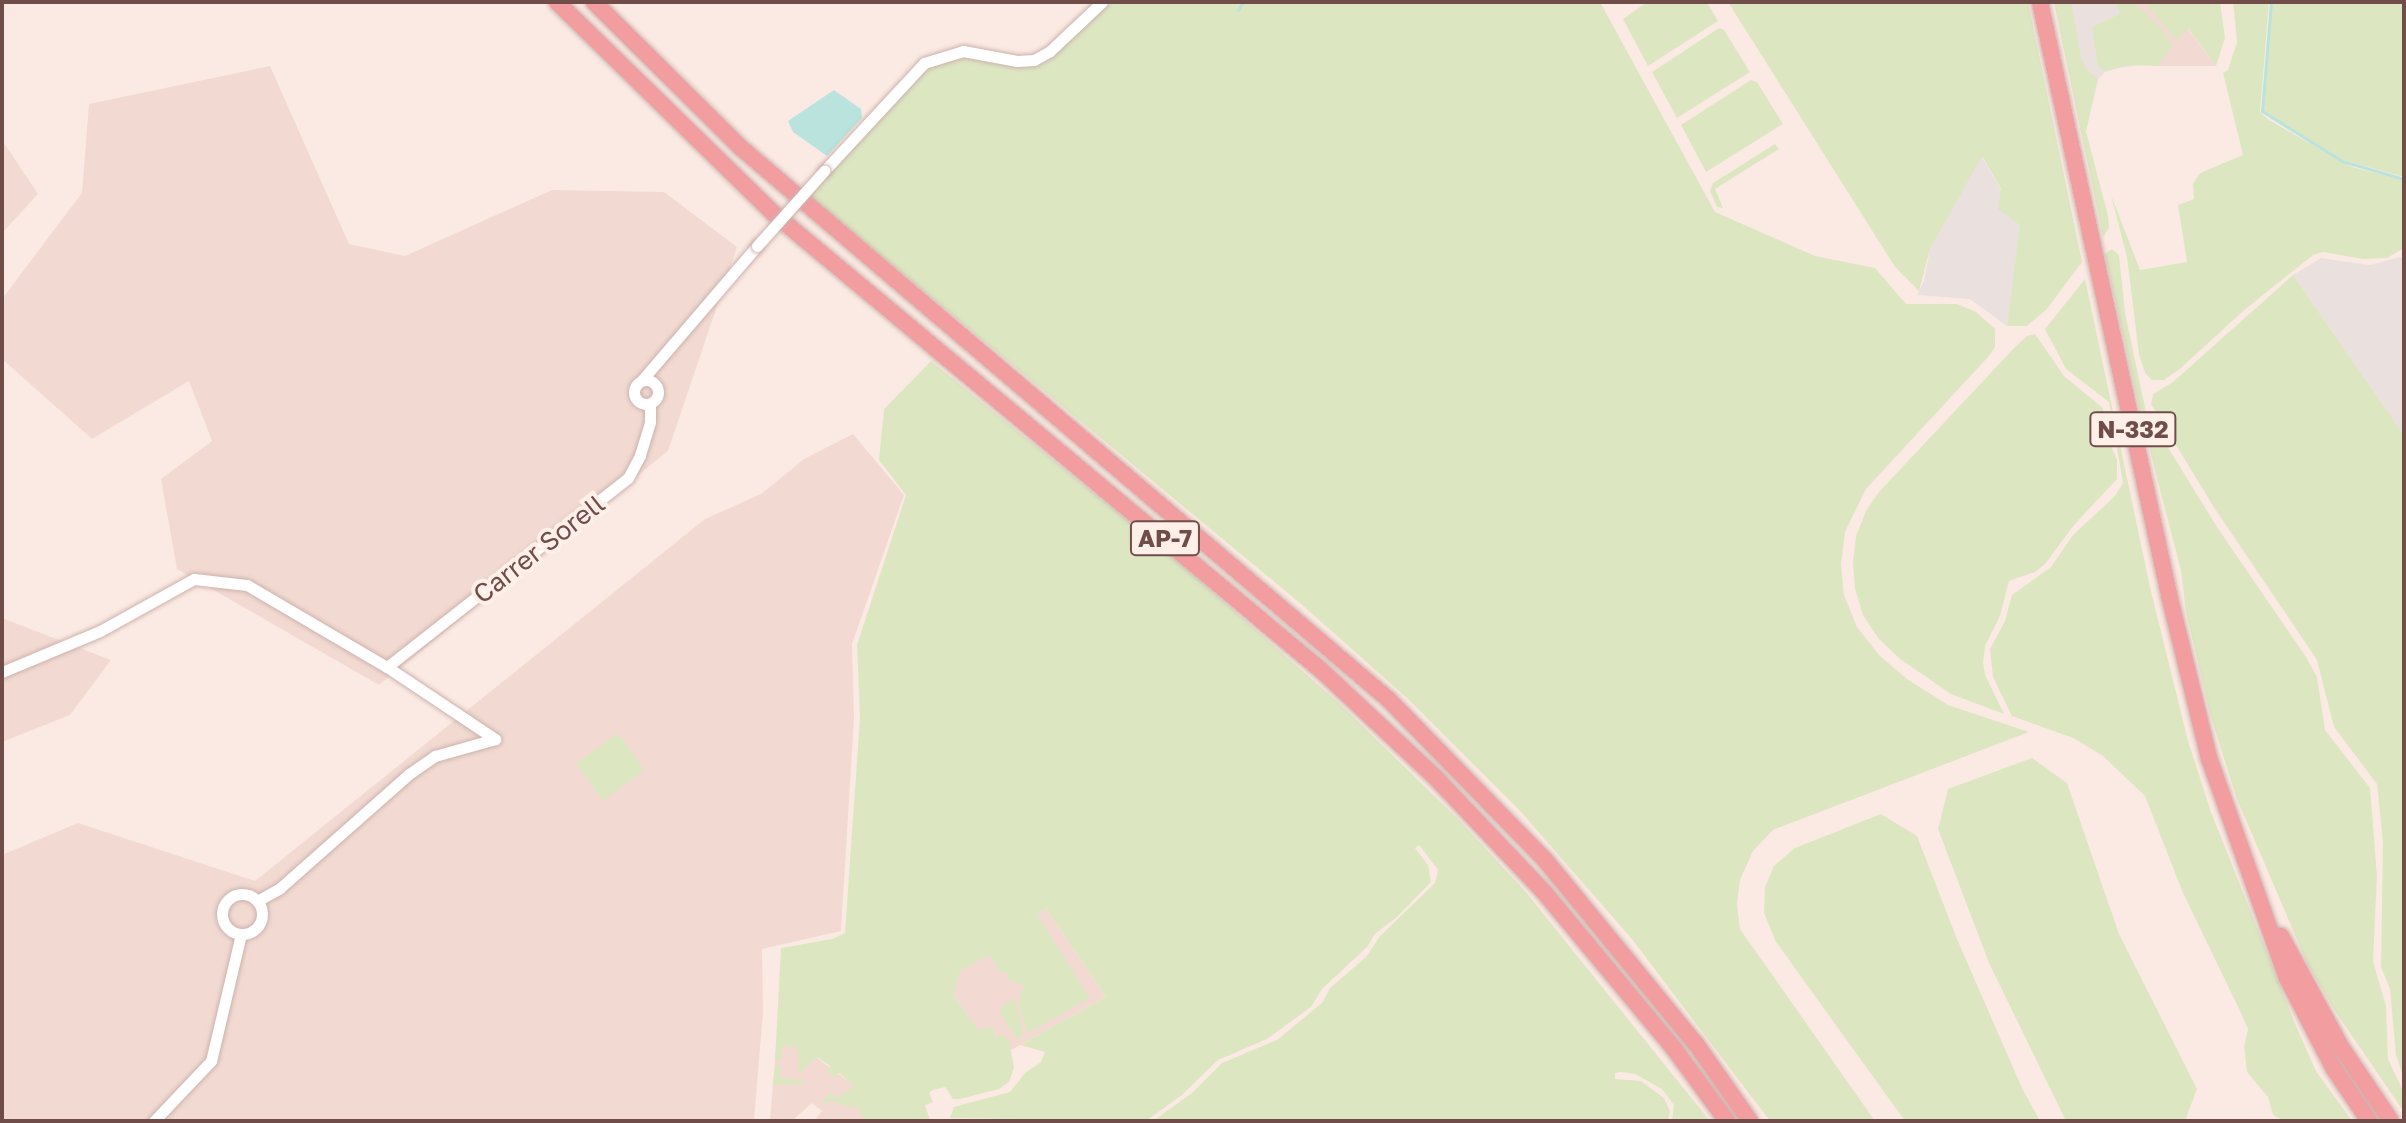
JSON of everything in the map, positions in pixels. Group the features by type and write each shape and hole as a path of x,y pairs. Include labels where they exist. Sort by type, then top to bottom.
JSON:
{"highway":[{"name":"AP-7","path":"557,2 772,212 1310,660 1436,778 1562,913 1675,1050 1727,1121"},
{"name":"AP-7","path":"594,2 740,147 1388,699 1546,861 1696,1044 1750,1121"},
{"name":"N-332","path":"2040,2 2182,653 2209,758 2287,978 2334,1069 2369,1121"},
{"name":"N-332","path":"2241,852 2302,979 2391,1121"}],"street":[{"path":"662,356 656,385 657,397 650,404 639,403 634,397 634,389 662,356 757,246 924,63 963,51 1017,61 1034,60 1050,51 1102,2"},
{"path":"642,380 656,385"},
{"name":"Carrer Sorell","path":"387,667 628,478 640,455 650,422 650,404"},
{"path":"2,672 100,631 194,579 247,585 387,667 495,739 435,756 409,774 280,888 257,901"},
{"path":"239,894 257,901 262,910 259,925 250,933 241,934 224,923 224,907 239,894"},
{"path":"154,1121 211,1061 241,934"}],"shaded area":[{"path":"2054,2 2123,2 2139,65 2107,70 2098,79 2086,131 2081,132"},
{"path":"2123,2 2168,2 2216,66 2157,66"},
{"path":"270,66 349,244 405,256 552,190 664,192 737,247 668,451 379,685 177,569 161,479 212,441 189,381 92,439 2,359 2,299 82,193 89,104"},
{"path":"2,140 38,194 2,233"},
{"path":"1981,155 2021,225 2007,326 1970,299 1917,295 1924,281 1930,249"},
{"path":"2404,256 2404,435 2293,275 2321,258 2370,265"},
{"path":"853,434 904,495 852,644 854,718 841,931 762,949 763,1012 754,1121 2,1121 2,855 78,823 255,881 705,519 761,494 804,459"},
{"path":"2,618 111,660 70,715 2,742"},
{"path":"1046,908 1106,997 997,1058 943,979 990,955 1021,924"},
{"path":"777,1035 790,1038 856,1087 933,1102 925,1105 930,1121 814,1121 822,1111 812,1103 792,1121 770,1121"}],"green space":[{"path":"1107,2 1600,2 1715,212 1815,256 1875,268 1906,304 1957,304 1976,312 1995,329 1995,347 1988,357 1866,489 1845,532 1841,564 1844,595 1857,627 1880,656 1907,679 1948,705 2029,732 1773,830 1753,851 1740,880 1737,904 1740,929 1875,1121 1770,1121 1631,938 1521,812 1407,698 1301,604 809,196 910,81 931,65 953,58 973,57 1014,65 1061,48"},
{"path":"1647,2 1707,2 1718,21 1648,66 1623,19"},
{"path":"1728,2 2028,2 2082,262 2047,309 2027,326 2007,326 2020,225 1998,209 2001,189 1982,156 1930,249 1919,291 1895,267"},
{"path":"2054,2 2071,2 2081,58 2088,71 2098,79 2086,131 2108,216 2109,228 2103,237"},
{"path":"2115,2 2134,2 2162,29 2173,46 2157,66 2126,65 2105,72 2098,66 2092,27 2120,14"},
{"path":"2145,2 2220,2 2225,38 2216,66 2188,28 2177,41"},
{"path":"2233,2 2269,2 2260,112 2352,167 2404,180 2404,248 2387,258 2363,259 2323,252 2313,255 2242,312 2181,368 2164,380 2152,380 2145,373 2139,354 2127,257 2111,195 2140,270 2187,262 2178,205 2194,199 2193,184 2200,173 2243,155 2223,73 2228,70 2237,42"},
{"path":"2272,2 2404,2 2404,177 2343,160 2263,111"},
{"path":"1719,28 1724,30 1750,72 1677,118 1652,72"},
{"path":"1751,80 1757,82 1783,124 1706,172 1681,125"},
{"path":"1775,144 1779,149 1715,189 1723,208 1717,207 1710,191 1713,183"},
{"path":"2112,249 2119,255 2125,313 2146,412 2219,530 2306,657 2317,677 2325,730 2370,788 2377,875 2373,961 2386,1006 2388,1059 2404,1093 2404,1112 2335,1011 2307,963 2237,799 2210,714 2186,612 2181,571 2141,415 2105,254"},
{"path":"2293,275 2404,435 2404,1079 2396,1055 2390,989 2381,967 2383,843 2377,784 2334,727 2317,660 2213,506 2151,404 2153,394 2173,382"},
{"path":"2085,279 2150,587 2188,741 2211,812 2296,1026 2316,1071 2352,1121 2284,1121 2273,1115 2268,1097 2247,1072 2244,1046 2248,1029 2183,893 2145,796 2103,756 2073,738 2012,716 1993,677 1990,649 2005,621 2012,595 2051,567 2073,535 2115,496 2123,483 2109,402 2066,369 2045,329"},
{"path":"2035,334 2064,376 2103,408 2107,437 2117,460 2117,479 2074,525 2045,564 2035,572 2009,581 2000,616 1985,646 1983,662 1985,675 2004,714 1951,694 1900,659 1878,638 1863,615 1855,589 1853,562 1856,536 1866,511 1879,492 2015,347 2027,336"},
{"path":"931,361 1175,559 1340,704 1460,821 1525,891 1710,1121 1672,1121 1674,1105 1662,1089 1635,1074 1621,1072 1615,1073 1615,1079 1641,1081 1664,1098 1670,1111 1668,1121 1153,1121 1192,1093 1222,1063 1277,1040 1322,1003 1330,988 1366,957 1380,936 1435,883 1438,870 1419,845 1415,848 1428,865 1431,882 1322,989 1311,1007 1267,1039 1218,1060 1182,1095 1146,1121 950,1118 954,1107 1010,1092 1025,1073 1041,1062 1045,1052 1020,1045 1106,997 1046,908 1037,914 1090,998 1028,1033 1018,1003 1024,986 1007,979 1009,974 999,971 990,955 960,971 953,994 979,1031 988,1026 994,1029 995,1038 1001,1034 1009,1040 1014,1068 1009,1082 999,1089 960,1099 953,1099 945,1087 933,1090 929,1093 933,1102 925,1105 930,1121 866,1121 856,1106 851,1108 832,1101 826,1104 823,1100 832,1092 836,1098 855,1087 839,1073 834,1078 826,1071 830,1066 817,1057 799,1074 798,1047 783,1046 781,1060 775,1060 781,948 832,939 845,933 860,718 857,645 906,495 879,460 884,409"},
{"path":"618,733 645,770 603,801 576,764"},
{"path":"2032,758 2067,783 2119,934 2197,1089 2185,1121 2066,1121 1989,963 1938,829 1948,789"},
{"path":"1881,814 1917,836 1957,939 2022,1088 2040,1121 1905,1121 1776,942 1764,913 1765,887 1774,866 1795,848"},
{"path":"1009,999 1014,1001 1021,1020 1023,1036 1017,1039 999,1012"},
{"path":"775,1065 781,1065 780,1078 801,1080 805,1084 773,1085"}],"water":[{"path":"834,90 861,109 862,118 827,156 793,132 788,121"}],"waterway":[{"path":"1238,10 1243,2"},
{"path":"2271,2 2262,111 2342,161 2404,179"}]}
